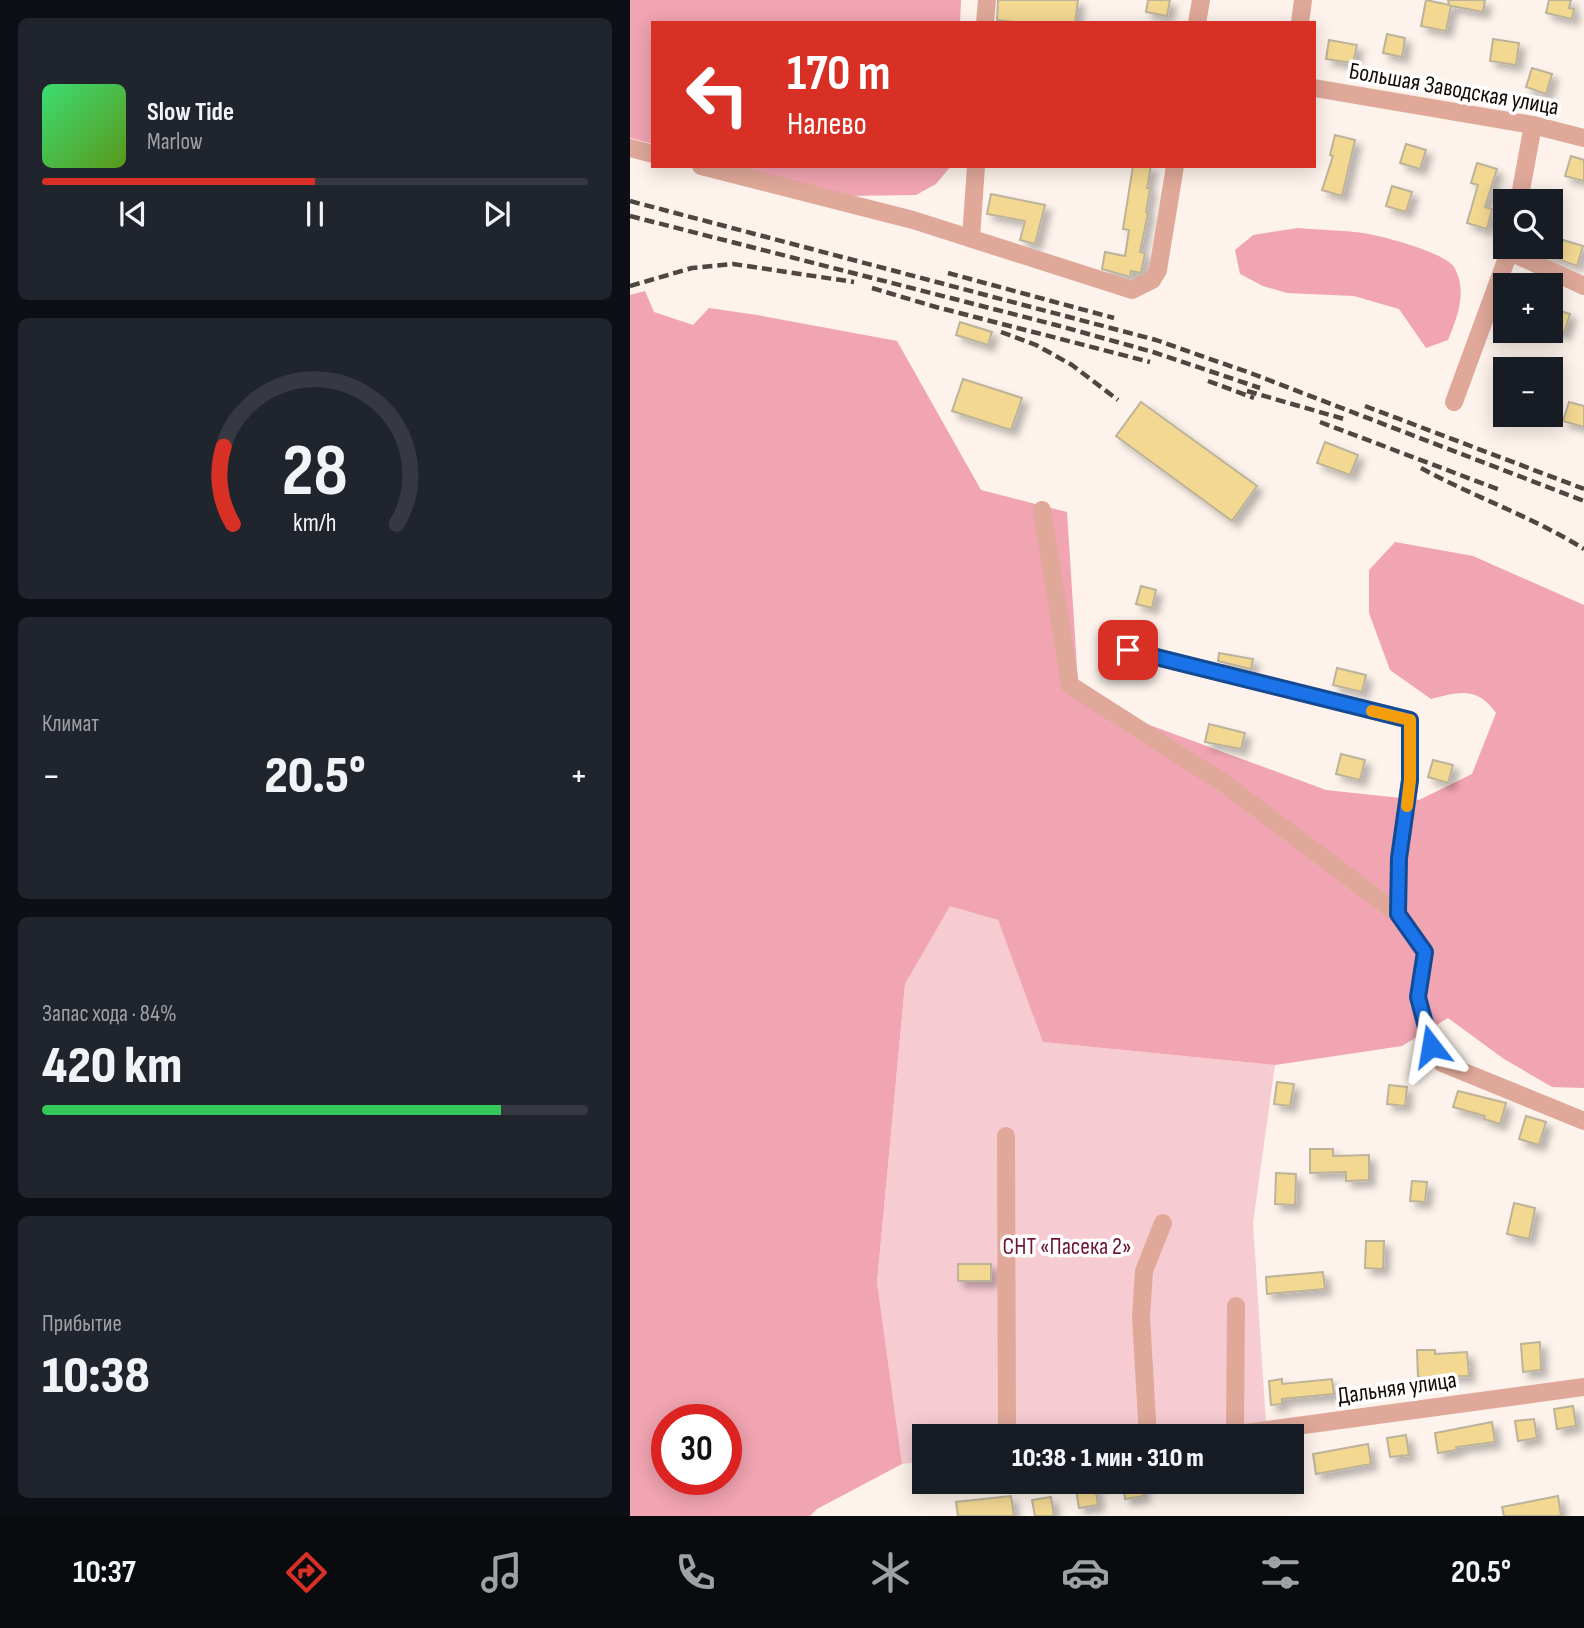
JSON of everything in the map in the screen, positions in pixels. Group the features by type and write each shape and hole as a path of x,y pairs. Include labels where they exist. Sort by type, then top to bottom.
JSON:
{"street":[{"path":"985,21 987,0"},
{"path":"1198,21 1201,0"},
{"path":"1300,21 1303,0"},
{"name":"Большая Заводская улица","path":"1316,88 1533,125 1584,138"},
{"path":"1521,189 1533,125"},
{"path":"630,148 651,153"},
{"path":"709,168 913,220 1132,290 1152,280 1158,271 1175,168"},
{"path":"971,237 976,168"},
{"path":"1454,402 1507,259"},
{"path":"1528,259 1584,286"},
{"path":"1042,510 1070,685 1225,784 1398,914 1425,952 1418,997 1431,1046 1442,1063 1584,1121"},
{"path":"1128,650 1410,720 1410,780 1399,858 1398,914"},
{"path":"1006,1136 1007,1424"},
{"path":"1147,1424 1141,1317 1144,1271 1163,1223"},
{"path":"1235,1424 1236,1306"},
{"name":"Дальняя улица","path":"1304,1425 1584,1387"}],"green space":[{"name":"СНТ «Пасека 2»","path":"950,905 998,920 1044,1042 1275,1065 1253,1223 1266,1423 912,1424 912,1463 902,1464 877,1282 905,984"}],"shaded area":[{"path":"630,0 961,0 960,21 651,21 651,143 630,138"},
{"path":"742,168 949,168 936,184 916,195 847,196"},
{"path":"1298,228 1372,235 1412,246 1448,261 1458,276 1461,295 1458,314 1448,340 1426,348 1399,309 1354,296 1287,293 1263,286 1240,274 1235,250 1253,235"},
{"path":"645,291 654,312 693,325 709,308 897,341 981,490 1067,512 1079,699 1326,790 1419,800 1472,774 1496,713 1482,698 1467,693 1431,699 1390,670 1369,613 1369,570 1395,542 1473,556 1584,605 1584,1088 1552,1087 1504,1059 1448,1018 1402,1046 1275,1065 1043,1042 998,920 950,906 905,984 877,1282 902,1464 817,1509 810,1516 630,1516 630,295"}],"building":[{"path":"998,0 1078,0 1075,21 997,20"},
{"path":"1148,0 1170,0 1167,16 1146,12"},
{"path":"1426,0 1449,5 1448,0 1485,0 1483,12 1451,6 1446,31 1421,26"},
{"path":"1549,0 1571,0 1569,8 1574,9 1572,19 1546,13"},
{"path":"1387,34 1405,38 1402,57 1383,53"},
{"path":"1493,39 1519,43 1516,65 1490,61"},
{"path":"1329,40 1357,45 1353,63 1326,59"},
{"path":"1532,68 1552,74 1546,94 1526,87"},
{"path":"1335,135 1355,140 1342,196 1322,190 1333,156 1330,155"},
{"path":"1406,144 1426,150 1420,169 1400,163"},
{"path":"1571,156 1584,160 1584,181 1565,176"},
{"path":"1477,163 1497,169 1485,207 1492,209 1487,229 1467,223 1478,185 1471,183"},
{"path":"1133,168 1151,168 1147,188 1150,188 1148,213 1140,252 1145,253 1141,273 1131,271 1130,277 1102,269 1105,252 1125,256 1129,230 1123,229"},
{"path":"1392,186 1412,192 1406,212 1386,206"},
{"path":"991,194 1045,205 1035,244 1020,240 1025,221 987,214"},
{"path":"1563,240 1583,246 1577,266 1558,259 1563,259"},
{"path":"1563,312 1570,314 1563,333"},
{"path":"960,322 992,332 988,345 956,335"},
{"path":"963,379 1022,398 1011,430 952,411"},
{"path":"1141,402 1257,486 1232,521 1116,436"},
{"path":"1569,402 1584,406 1584,427 1563,421"},
{"path":"1325,442 1358,455 1350,475 1317,463"},
{"path":"1141,586 1156,590 1152,608 1136,604"},
{"path":"1219,653 1253,659 1251,669 1218,661"},
{"path":"1337,668 1366,675 1362,692 1333,685"},
{"path":"1209,724 1245,733 1241,749 1205,742"},
{"path":"1341,754 1365,760 1360,780 1336,774"},
{"path":"1433,760 1453,765 1448,783 1428,777"},
{"path":"1277,1082 1294,1084 1290,1106 1274,1104"},
{"path":"1389,1085 1407,1087 1405,1106 1387,1104"},
{"path":"1458,1091 1506,1103 1500,1124 1484,1119 1485,1116 1453,1107"},
{"path":"1526,1116 1546,1122 1539,1145 1519,1139"},
{"path":"1310,1149 1333,1149 1333,1156 1369,1155 1369,1180 1346,1181 1346,1172 1310,1173"},
{"path":"1276,1173 1296,1174 1295,1205 1275,1204"},
{"path":"1412,1181 1427,1182 1425,1202 1410,1201"},
{"path":"1514,1203 1535,1208 1529,1239 1507,1234"},
{"path":"1366,1241 1384,1241 1383,1269 1365,1268"},
{"path":"958,1264 991,1264 991,1281 958,1281"},
{"path":"1323,1272 1325,1289 1267,1294 1266,1277"},
{"path":"1540,1342 1541,1370 1523,1372 1521,1344"},
{"path":"1417,1350 1435,1350 1435,1354 1467,1352 1469,1376 1418,1377"},
{"path":"1282,1379 1282,1384 1332,1379 1334,1394 1282,1399 1282,1404 1271,1405 1269,1381"},
{"path":"1573,1406 1576,1426 1557,1429 1554,1409"},
{"path":"1534,1419 1537,1438 1518,1441 1515,1421"},
{"path":"1492,1422 1495,1442 1456,1447 1457,1450 1438,1453 1435,1433"},
{"path":"1406,1435 1409,1455 1390,1457 1387,1438"},
{"path":"1368,1444 1371,1464 1316,1474 1313,1454"},
{"path":"1077,1494 1096,1494 1098,1505 1079,1508"},
{"path":"1124,1494 1144,1494 1144,1496 1125,1499"},
{"path":"1011,1496 1014,1516 958,1516 956,1502"},
{"path":"1558,1496 1561,1516 1504,1516 1502,1507"},
{"path":"1051,1497 1054,1516 1035,1516 1032,1500"}],"railway":[{"path":"630,201 1156,340 1253,374 1584,501"},
{"path":"630,216 1056,325 1153,352 1260,388"},
{"path":"630,286 692,268 733,264 854,282"},
{"path":"948,273 1114,318"},
{"path":"872,288 1150,362"},
{"path":"1001,332 1036,345 1072,365 1118,400"},
{"path":"1208,381 1254,398"},
{"path":"1247,391 1344,419"},
{"path":"1365,406 1584,489"},
{"path":"1320,422 1500,490"},
{"path":"1421,468 1584,549"}],"slow traffic":[{"path":"1372,711 1410,720 1407,806"}],"route":[{"path":"1128,650 1410,720 1410,780 1399,858 1398,914 1425,952 1418,997 1431,1046"}]}
